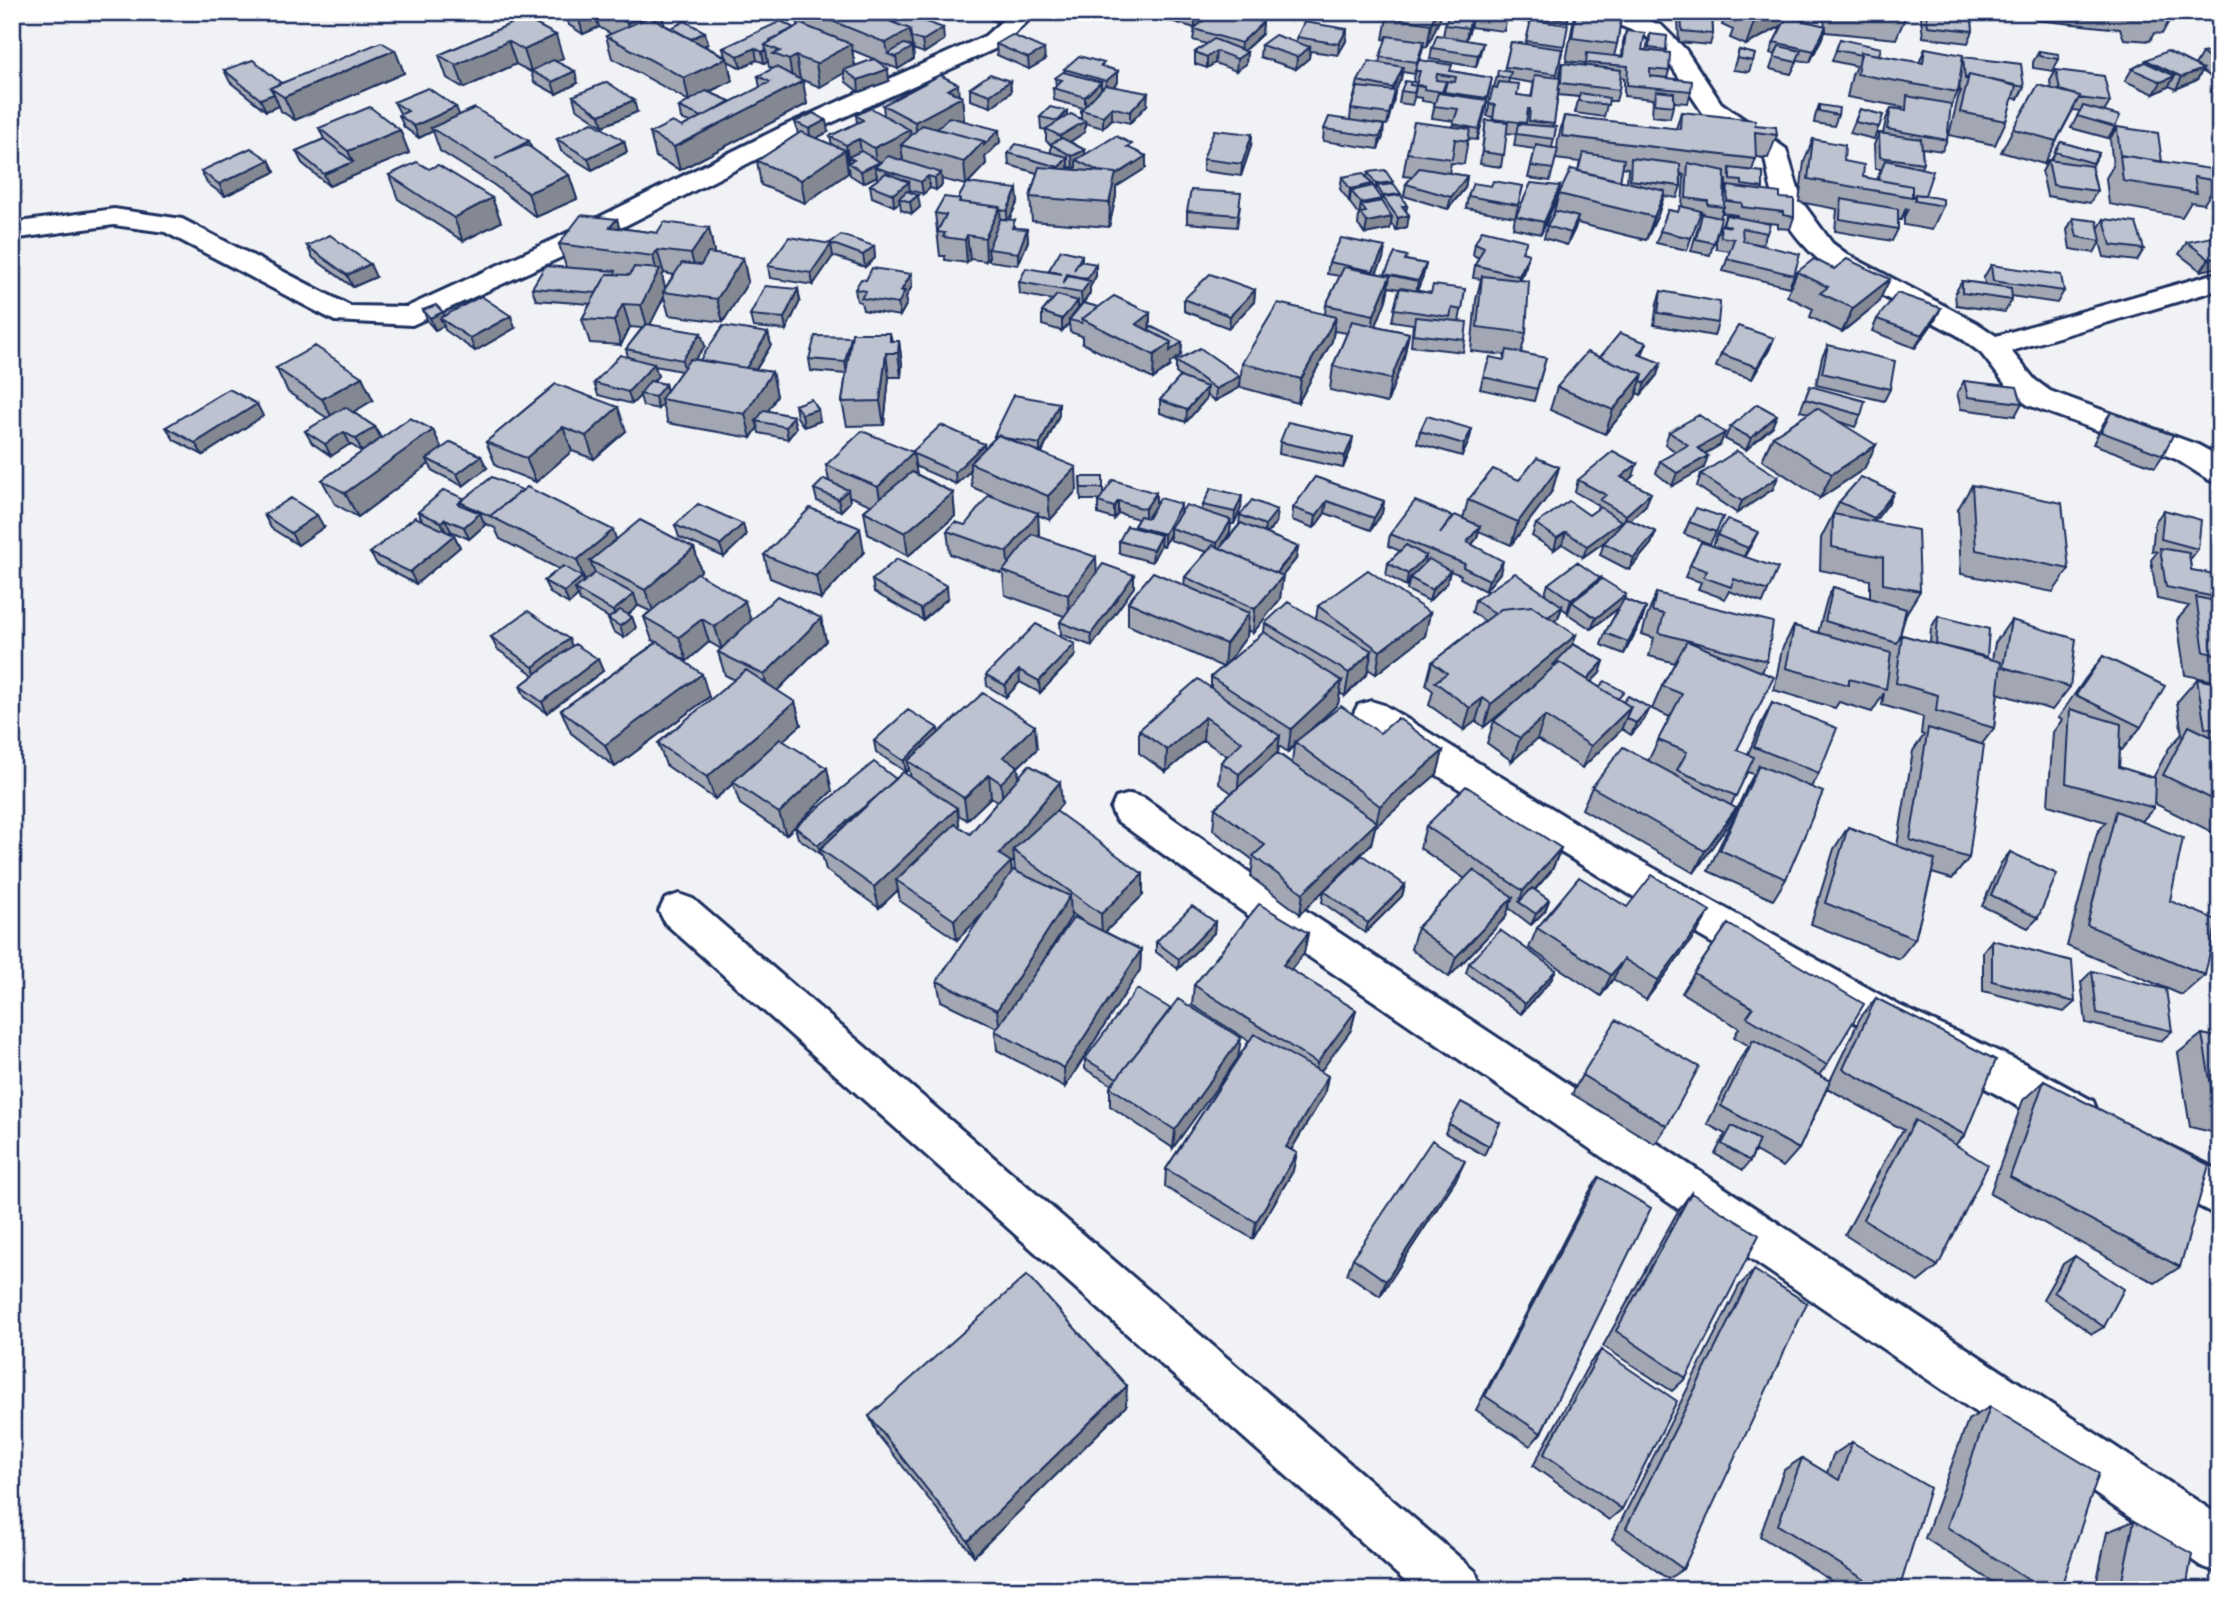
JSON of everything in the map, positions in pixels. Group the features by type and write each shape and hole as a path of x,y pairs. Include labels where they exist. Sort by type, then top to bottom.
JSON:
{"street":[{"path":"12,231 114,218 172,225 345,315 412,316 567,244 793,131 993,41 1026,12"},
{"path":"1607,12 1654,31 1676,54 1712,108 1777,155 1789,202 1822,249 1838,261 1967,329 1992,347 2024,387 2039,398 2187,452 2220,472"},
{"path":"1992,347 2220,280"},
{"path":"1371,715 1591,852 1861,1006 2008,1077 2220,1195"},
{"path":"1130,809 1256,899 2220,1547"},
{"path":"679,911 1456,1590"}],"building":[{"path":"607,12 653,12 627,23"},
{"path":"810,12 866,12 910,29 886,43"},
{"path":"866,12 884,12 877,17"},
{"path":"1213,12 1244,12 1229,13 1263,22 1241,43 1194,29"},
{"path":"1388,12 1436,12 1431,24 1386,17"},
{"path":"1470,12 1508,12 1506,20 1469,15"},
{"path":"1534,12 1569,12 1568,20 1533,16"},
{"path":"1576,12 1622,12 1617,44 1572,38"},
{"path":"1681,12 1712,12 1713,34 1682,31"},
{"path":"1744,12 1773,12 1754,22 1738,15"},
{"path":"1866,12 1905,12 1906,16"},
{"path":"1926,12 1971,12 1973,31 1928,26"},
{"path":"2134,12 2160,12 2163,18 2136,16"},
{"path":"908,15 943,28 922,41 911,37 910,29 894,23"},
{"path":"1448,15 1472,18 1468,28 1445,25"},
{"path":"649,17 727,58 684,78 606,36"},
{"path":"1787,17 1826,26 1814,51 1774,42"},
{"path":"524,18 556,35 524,50 508,41 456,65 439,55"},
{"path":"1531,20 1568,25 1564,46 1526,41"},
{"path":"685,21 705,32 691,39 671,28"},
{"path":"781,21 794,28 770,40 765,45 766,50 762,52 755,48 738,56 723,48"},
{"path":"1304,22 1347,29 1339,44 1297,37"},
{"path":"801,24 851,44 816,64 796,56 789,60 773,54 780,51 765,45"},
{"path":"1626,31 1645,33 1642,50 1670,53 1669,71 1650,69 1650,76 1692,81 1691,91 1627,85 1628,66 1586,63 1587,53 1623,57"},
{"path":"1650,34 1667,36 1666,50 1649,48"},
{"path":"1012,35 1044,49 1028,58 996,44"},
{"path":"1275,35 1310,47 1297,57 1261,45"},
{"path":"1437,35 1483,43 1478,55 1432,48"},
{"path":"1387,36 1424,41 1417,62 1380,57"},
{"path":"1214,39 1247,52 1237,59 1216,51 1207,57 1195,52"},
{"path":"1840,39 1881,48 1879,55 1836,50"},
{"path":"381,42 395,50 284,97 270,88"},
{"path":"1511,42 1562,49 1557,74 1505,67"},
{"path":"904,44 913,47 896,57 888,54"},
{"path":"1779,46 1801,51 1796,62 1774,57"},
{"path":"1925,48 1963,55 1958,92 1857,74 1861,52 1923,63"},
{"path":"1739,50 1755,54 1753,61 1737,58"},
{"path":"2039,51 2058,54 2059,59 2039,56"},
{"path":"2167,51 2203,69 2182,77 2146,60"},
{"path":"2220,51 2220,67 2202,53"},
{"path":"1079,56 1104,63 1101,66 1118,71 1106,81 1064,69"},
{"path":"1963,57 2021,64 2024,87 1969,75 1965,79"},
{"path":"874,59 888,69 858,80 844,70"},
{"path":"253,60 281,83 270,88 274,94 260,99 224,70"},
{"path":"553,60 575,71 552,82 531,71"},
{"path":"1419,60 1452,65 1450,71 1492,78 1487,98 1444,92 1447,81 1455,82 1456,77 1437,74 1436,80 1446,81 1442,92 1416,85 1420,71 1415,71"},
{"path":"1369,61 1403,67 1393,88 1358,81"},
{"path":"2145,62 2175,76 2161,82 2132,69"},
{"path":"1562,63 1621,70 1619,90 1561,83"},
{"path":"776,67 803,81 674,147 650,133 672,122 682,127 770,82 758,76"},
{"path":"1498,70 1511,72 1509,78 1497,76"},
{"path":"2056,70 2104,76 2110,102 2079,98 2080,96 2060,90"},
{"path":"1063,72 1101,82 1085,97 1053,88 1062,80 1055,78"},
{"path":"990,74 1010,81 990,95 970,88"},
{"path":"940,75 958,84 948,90 962,97 915,122 883,105"},
{"path":"1535,75 1560,78 1554,124 1529,121 1530,109 1526,123 1493,119 1495,105 1489,104 1493,87 1497,88 1499,82 1519,84 1517,95 1532,97"},
{"path":"1969,75 2016,86 2006,121 1960,112"},
{"path":"1405,81 1416,86 1414,93 1401,91"},
{"path":"607,82 634,100 600,115 573,96"},
{"path":"1105,85 1148,93 1130,112 1112,107 1103,116 1081,110"},
{"path":"2038,85 2080,96 2056,141 2013,129"},
{"path":"1358,87 1395,91 1389,114 1351,109"},
{"path":"428,88 456,107 414,126 399,115 408,111 394,102"},
{"path":"706,91 730,101 702,117 679,107"},
{"path":"1656,91 1674,93 1674,106 1655,104"},
{"path":"1438,93 1487,100 1479,129 1453,124 1458,109 1434,106"},
{"path":"1580,93 1609,98 1608,105 1578,101"},
{"path":"1907,96 1951,104 1947,140 1887,129 1891,108 1906,110"},
{"path":"1819,105 1839,108 1838,115 1819,111"},
{"path":"2083,106 2120,116 2115,127 2077,116"},
{"path":"370,107 400,130 348,151 319,128"},
{"path":"1050,107 1067,111 1058,121 1040,117"},
{"path":"475,108 529,141 495,159 527,145 569,175 528,193 486,162 431,128"},
{"path":"871,108 910,130 874,148 859,139 846,145 830,136 863,120 856,115"},
{"path":"1860,109 1883,115 1879,127 1855,122"},
{"path":"1681,112 1755,120 1755,125 1776,127 1777,135 1755,132 1756,159 1562,136 1564,116 1680,129"},
{"path":"813,113 826,120 809,129 795,122"},
{"path":"1071,114 1085,121 1060,136 1046,129"},
{"path":"949,117 999,130 984,145 984,141 937,129"},
{"path":"1329,117 1384,125 1380,137 1324,129"},
{"path":"1486,120 1508,122 1504,155 1482,152"},
{"path":"592,122 624,141 588,158 557,139"},
{"path":"1414,122 1470,129 1468,141 1455,139 1452,159 1407,153"},
{"path":"1518,124 1556,127 1554,139 1516,134"},
{"path":"922,125 984,141 964,162 901,145"},
{"path":"2117,127 2158,133 2162,162 2120,155"},
{"path":"1214,130 1252,134 1242,164 1203,159"},
{"path":"801,132 845,150 801,180 757,161"},
{"path":"1879,133 1921,139 1923,163 1880,157"},
{"path":"1116,136 1132,144 1127,147 1146,156 1116,175 1098,171 1076,160"},
{"path":"1062,138 1085,150 1072,156 1050,144"},
{"path":"324,139 353,162 324,174 296,151"},
{"path":"1813,139 1845,145 1844,161 1864,165 1863,177 1912,186 1912,197 1808,179"},
{"path":"2061,142 2099,153 2093,163 2055,152"},
{"path":"1016,144 1068,157 1059,167 1008,153"},
{"path":"1536,145 1558,149 1553,169 1531,166"},
{"path":"251,148 269,160 219,184 201,171"},
{"path":"861,151 880,162 861,171 848,163 854,160 848,157"},
{"path":"1583,153 1624,159 1620,181 1578,171"},
{"path":"2120,155 2217,170 2218,181 2194,177 2197,193 2123,181"},
{"path":"888,156 941,173 935,178 928,176 921,182 875,167"},
{"path":"1631,158 1680,164 1681,186 1630,180"},
{"path":"1885,160 1933,171 1925,195 1915,194 1914,197 1912,186 1878,180"},
{"path":"2048,160 2091,166 2097,191 2053,185"},
{"path":"417,162 429,169 438,165 492,198 454,218 389,175"},
{"path":"1688,163 1725,171 1724,207 1708,205 1708,201 1686,198"},
{"path":"1039,167 1116,173 1109,203 1030,197"},
{"path":"1419,168 1467,176 1451,197 1406,184"},
{"path":"1730,168 1763,172 1763,188 1730,180"},
{"path":"1571,169 1665,191 1654,217 1559,194"},
{"path":"1385,170 1393,182 1376,184 1368,172"},
{"path":"886,173 909,182 893,194 870,185"},
{"path":"1363,173 1372,184 1350,189 1342,177"},
{"path":"1493,181 1523,186 1518,205 1468,196 1473,183 1491,186"},
{"path":"967,183 1017,189 1007,211 1000,210 1000,207 960,202 958,199"},
{"path":"1531,183 1560,186 1544,222 1516,216"},
{"path":"1394,184 1401,194 1383,196 1377,186"},
{"path":"1373,186 1382,199 1361,203 1351,191"},
{"path":"1728,186 1780,193 1780,198 1794,199 1794,217 1783,215 1783,212 1742,207 1742,203 1727,201"},
{"path":"1191,190 1241,193 1238,215 1187,211"},
{"path":"907,191 918,195 910,202 899,198"},
{"path":"1915,194 1943,199 1943,206 1915,201"},
{"path":"1401,195 1407,206 1402,206 1409,215 1398,218 1383,197"},
{"path":"944,197 960,199 959,202 1000,207 985,238 967,235 965,240 943,237 945,233 937,232 946,215 935,213"},
{"path":"1841,199 1898,209 1898,229 1840,219"},
{"path":"1382,201 1392,217 1367,222 1360,213 1366,212 1361,205"},
{"path":"1680,206 1701,211 1691,238 1660,231 1668,210 1678,212"},
{"path":"1555,211 1578,217 1571,233 1547,226"},
{"path":"1702,214 1721,218 1714,243 1696,239"},
{"path":"581,215 617,219 610,227 657,233 664,222 709,228 691,254 657,250 653,256 559,244"},
{"path":"1726,215 1770,224 1767,233 1742,228 1743,241 1800,254 1794,275 1727,259 1734,239 1721,237 1720,225 1731,227 1723,224"},
{"path":"2073,218 2097,221 2101,241 2077,237"},
{"path":"1000,219 1015,220 1012,228 1027,229 1018,253 988,249"},
{"path":"2104,219 2136,223 2144,249 2111,245"},
{"path":"1482,230 1527,241 1522,252 1529,254 1519,276 1475,265 1484,247 1475,243"},
{"path":"330,235 370,264 347,275 307,246"},
{"path":"841,235 874,246 863,255 830,243"},
{"path":"789,237 831,244 811,273 768,266"},
{"path":"2212,237 2220,243 2220,257 2209,259 2187,242"},
{"path":"1341,238 1385,247 1373,271 1329,262"},
{"path":"1061,250 1082,255 1074,270 1080,261 1096,264 1087,279 1067,274 1063,284 1068,276 1090,281 1081,293 1019,282 1026,268 1062,274 1049,270"},
{"path":"708,253 743,258 717,299 663,292 682,263 701,265"},
{"path":"1395,253 1407,256 1405,260 1426,264 1418,281 1385,274"},
{"path":"1814,259 1834,269 1847,259 1890,279 1853,308 1820,293 1828,287 1797,272"},
{"path":"1991,265 2061,275 2064,291 1993,281"},
{"path":"545,266 616,271 615,274 607,274 596,293 532,288"},
{"path":"634,267 660,269 641,305 623,304 614,321 582,319 607,274 630,275"},
{"path":"1344,267 1390,276 1374,315 1326,305"},
{"path":"872,268 911,274 901,291 905,291 898,304 861,298 866,291 855,289 861,279 866,280"},
{"path":"1210,274 1255,290 1230,316 1184,299"},
{"path":"1482,276 1529,281 1526,333 1477,327"},
{"path":"1962,281 2011,288 2012,300 1962,293"},
{"path":"1433,285 1465,289 1462,310 1452,308 1450,317 1394,309 1400,288 1431,293"},
{"path":"765,286 798,289 784,318 750,315"},
{"path":"1661,291 1720,302 1718,323 1658,313"},
{"path":"1897,293 1941,308 1922,335 1877,319"},
{"path":"1057,295 1078,301 1062,319 1042,312"},
{"path":"481,296 511,316 470,338 440,318"},
{"path":"1114,296 1150,313 1136,324 1171,342 1154,355 1082,319"},
{"path":"1083,303 1098,307 1082,319 1082,323 1069,320"},
{"path":"1278,303 1336,317 1301,379 1242,363"},
{"path":"436,305 443,312 430,318 423,310"},
{"path":"1415,317 1467,322 1465,340 1413,334"},
{"path":"1352,321 1409,333 1391,379 1333,366"},
{"path":"646,324 701,333 682,360 626,349"},
{"path":"723,326 768,333 746,368 700,360"},
{"path":"1738,326 1774,338 1757,367 1721,354"},
{"path":"1152,327 1182,342 1170,351 1171,342 1148,330"},
{"path":"852,333 890,333 890,341 899,341 898,353 886,353 880,401 842,402"},
{"path":"1620,333 1647,343 1638,354 1661,363 1645,383 1641,381 1643,374 1600,357"},
{"path":"815,336 851,337 845,362 809,359"},
{"path":"1828,345 1895,361 1890,389 1822,373"},
{"path":"315,346 362,377 322,399 276,368"},
{"path":"1200,348 1240,376 1216,389 1176,361"},
{"path":"1507,350 1546,358 1537,389 1483,377 1490,357 1504,360"},
{"path":"1587,352 1643,374 1613,410 1557,387"},
{"path":"620,355 654,364 628,392 594,383"},
{"path":"690,359 772,372 745,414 661,399"},
{"path":"1180,377 1207,387 1187,410 1160,400"},
{"path":"650,381 665,384 655,397 640,394"},
{"path":"1964,381 2017,387 2022,403 1968,397"},
{"path":"556,384 618,407 586,436 563,427 526,458 486,442"},
{"path":"1810,386 1865,401 1861,415 1805,399"},
{"path":"229,389 257,404 195,443 166,427"},
{"path":"1014,395 1059,403 1040,444 994,436"},
{"path":"811,399 818,409 802,414 795,405"},
{"path":"1757,404 1777,415 1751,438 1730,427"},
{"path":"345,407 375,427 356,439 344,432 325,444 305,431"},
{"path":"1817,408 1876,445 1832,474 1773,436"},
{"path":"764,410 793,416 786,427 756,421"},
{"path":"2111,412 2173,435 2163,455 2101,432"},
{"path":"1699,415 1725,433 1698,448 1708,456 1677,473 1660,461 1688,445 1669,432"},
{"path":"1427,416 1472,429 1464,444 1420,431"},
{"path":"410,418 433,430 345,493 322,480"},
{"path":"1288,422 1353,437 1345,456 1280,442"},
{"path":"941,425 984,444 955,472 914,454 913,451"},
{"path":"862,431 913,452 878,487 826,465"},
{"path":"998,435 1076,467 1048,496 970,463"},
{"path":"451,442 481,456 457,474 427,459"},
{"path":"1613,451 1637,464 1621,477 1651,493 1626,515 1600,500 1606,495 1578,480"},
{"path":"1737,451 1778,477 1742,501 1701,474"},
{"path":"1537,458 1559,467 1518,522 1468,500 1493,469 1519,480"},
{"path":"912,472 953,493 905,533 864,511"},
{"path":"492,477 522,490 490,516 492,517 460,502"},
{"path":"1080,477 1103,477 1103,488 1081,488"},
{"path":"1315,477 1384,501 1374,518 1327,501 1316,516 1293,508"},
{"path":"1861,477 1894,492 1874,518 1839,502"},
{"path":"824,479 848,490 838,499 814,489"},
{"path":"1113,480 1156,493 1145,509 1118,501 1114,507 1098,502"},
{"path":"1972,485 2062,503 2069,569 1976,550"},
{"path":"527,487 613,530 577,560 490,516"},
{"path":"1211,488 1242,496 1235,512 1203,505"},
{"path":"444,490 463,498 458,504 480,513 464,527 445,519 441,522 418,512"},
{"path":"989,495 1038,513 1007,552 947,531 955,522 965,525"},
{"path":"291,498 317,515 291,533 264,515"},
{"path":"1160,498 1181,504 1164,534 1134,526 1140,516 1148,518"},
{"path":"1252,500 1277,510 1265,525 1240,515"},
{"path":"1415,501 1452,516 1440,534 1455,515 1480,526 1467,542 1503,561 1489,580 1463,567 1465,564 1390,534"},
{"path":"1569,501 1589,515 1600,507 1621,521 1587,546 1566,532 1557,538 1536,524"},
{"path":"698,504 743,524 720,545 675,525"},
{"path":"1186,505 1231,520 1217,543 1170,528"},
{"path":"810,508 860,528 816,576 764,555"},
{"path":"1696,508 1723,517 1716,532 1689,522"},
{"path":"2164,510 2201,520 2198,549 2161,539"},
{"path":"1833,514 1918,530 1920,591 1883,584 1883,557 1832,547"},
{"path":"415,517 454,535 410,572 370,553"},
{"path":"1626,518 1656,532 1634,558 1604,543"},
{"path":"1727,519 1758,532 1748,548 1717,535"},
{"path":"640,520 694,548 645,590 590,561"},
{"path":"1241,523 1298,547 1276,573 1220,548"},
{"path":"1127,526 1161,535 1153,550 1119,541"},
{"path":"1032,534 1096,557 1068,595 1003,571"},
{"path":"1701,542 1778,568 1768,591 1734,579 1731,587 1703,577 1707,571 1690,565"},
{"path":"1213,545 1283,576 1255,609 1185,577"},
{"path":"1406,545 1426,556 1408,574 1388,563"},
{"path":"2160,548 2189,553 2191,570 2220,575 2220,598 2166,587"},
{"path":"897,559 947,586 921,609 872,580"},
{"path":"1429,559 1450,571 1432,590 1410,578"},
{"path":"1577,562 1600,578 1571,600 1548,584"},
{"path":"1103,564 1134,575 1091,634 1060,622"},
{"path":"563,566 582,577 564,592 544,581"},
{"path":"1368,570 1430,613 1380,651 1318,606"},
{"path":"1153,572 1249,613 1226,644 1128,602"},
{"path":"595,573 634,594 613,611 575,589"},
{"path":"697,573 745,601 715,627 702,619 679,637 644,617"},
{"path":"1515,573 1562,606 1548,617 1532,606 1501,609 1495,614 1475,600"},
{"path":"1602,579 1626,594 1596,618 1572,602"},
{"path":"1833,587 1906,609 1897,643 1825,621"},
{"path":"1656,593 1773,622 1767,661 1659,633 1664,614 1652,611"},
{"path":"777,596 821,618 764,675 718,652"},
{"path":"2196,597 2220,602 2220,655 2204,652"},
{"path":"1624,599 1646,608 1628,642 1605,633"},
{"path":"1288,602 1372,651 1349,673 1265,623"},
{"path":"1532,606 1576,635 1491,704 1483,698 1470,708 1435,682 1447,673 1432,662 1501,609"},
{"path":"620,610 632,617 620,626 608,619"},
{"path":"528,611 569,639 533,667 491,637"},
{"path":"1938,616 1989,629 1987,657 1936,644"},
{"path":"2011,620 2076,639 2070,687 2003,667"},
{"path":"1036,624 1075,644 1039,681 1019,670 1005,685 986,675"},
{"path":"1794,626 1891,653 1886,689 1849,679 1849,685 1786,668"},
{"path":"1264,632 1342,681 1291,729 1211,677"},
{"path":"1902,635 2001,662 1994,728 1936,711 1938,695 1896,683"},
{"path":"1687,641 1774,677 1737,750 1754,757 1736,796 1677,770 1687,752 1658,740 1682,694 1662,686"},
{"path":"658,642 702,674 605,745 561,710"},
{"path":"575,644 598,659 542,702 520,686"},
{"path":"1573,644 1604,661 1587,679 1559,662 1553,665"},
{"path":"2103,656 2165,686 2141,727 2076,695"},
{"path":"1559,662 1631,707 1591,746 1545,716 1520,738 1494,721"},
{"path":"746,670 795,702 707,777 658,743"},
{"path":"1198,679 1280,736 1239,774 1221,762 1242,742 1205,717 1167,750 1139,730"},
{"path":"2197,679 2220,684 2220,731 2205,728"},
{"path":"1605,681 1624,692 1618,699 1599,687"},
{"path":"983,693 1035,726 1003,757 1018,766 1001,783 989,775 964,798 908,761"},
{"path":"1628,696 1650,708 1636,723 1626,718 1631,707 1623,702"},
{"path":"1772,703 1837,728 1819,773 1754,747"},
{"path":"1341,706 1380,733 1398,718 1443,751 1380,806 1295,742"},
{"path":"2070,709 2121,724 2119,767 2155,778 2154,808 2066,783"},
{"path":"908,710 938,728 904,761 874,741"},
{"path":"2189,726 2220,741 2220,803 2163,775"},
{"path":"1928,728 1984,745 1969,858 1910,840"},
{"path":"780,739 827,768 779,813 733,782"},
{"path":"1623,747 1736,808 1705,851 1592,787"},
{"path":"1277,753 1377,822 1303,893 1253,856 1265,845 1215,808"},
{"path":"874,762 896,779 818,845 795,827"},
{"path":"1029,765 1060,782 999,854 1011,862 954,920 896,880 955,824 970,834"},
{"path":"1759,765 1823,792 1786,879 1720,850"},
{"path":"903,772 957,808 874,887 820,849"},
{"path":"1466,786 1561,848 1523,891 1426,826"},
{"path":"1056,811 1143,874 1101,914 1013,850"},
{"path":"2116,811 2183,838 2170,901 2217,920 2205,975 2087,925"},
{"path":"1848,827 1935,860 1915,939 1825,903"},
{"path":"2010,852 2057,874 2038,918 1991,895"},
{"path":"1362,855 1405,885 1368,923 1324,891"},
{"path":"1013,870 1070,896 997,1010 937,981"},
{"path":"1473,870 1513,897 1456,957 1417,928"},
{"path":"1652,875 1710,911 1658,980 1624,959 1611,975 1537,928 1579,877 1627,907"},
{"path":"1532,888 1549,900 1536,914 1519,902"},
{"path":"1259,904 1308,933 1283,965 1356,1010 1317,1063 1194,985"},
{"path":"1192,906 1215,922 1179,959 1156,942"},
{"path":"1074,917 1141,950 1064,1068 995,1031"},
{"path":"1728,924 1864,1004 1827,1065 1747,1017 1753,1008 1694,973"},
{"path":"1500,930 1556,970 1525,1004 1469,963"},
{"path":"1992,940 2072,961 2075,1002 1992,981"},
{"path":"2092,971 2166,989 2172,1031 2097,1013"},
{"path":"1137,989 1171,1009 1117,1078 1085,1059"},
{"path":"1876,998 1996,1060 1965,1135 1843,1069"},
{"path":"1178,999 1241,1038 1175,1130 1110,1087"},
{"path":"1616,1020 1699,1067 1667,1126 1582,1075"},
{"path":"1254,1034 1328,1076 1286,1147 1297,1153 1256,1222 1166,1169"},
{"path":"2202,1034 2220,1038 2220,1110 2215,1109"},
{"path":"1753,1040 1830,1081 1799,1149 1721,1106"},
{"path":"2044,1081 2209,1165 2180,1267 2010,1177"},
{"path":"1461,1102 1500,1123 1489,1146 1449,1124"},
{"path":"1915,1120 1988,1165 1938,1266 1863,1219"},
{"path":"1732,1126 1759,1140 1750,1161 1722,1144"},
{"path":"1432,1140 1465,1161 1386,1281 1353,1258"},
{"path":"1599,1177 1651,1208 1541,1433 1485,1396"},
{"path":"1691,1193 1759,1235 1686,1378 1616,1331"},
{"path":"2075,1256 2124,1289 2104,1327 2054,1292"},
{"path":"1754,1270 1807,1303 1683,1569 1626,1528"},
{"path":"1027,1275 1127,1386 968,1541 869,1416"},
{"path":"1601,1350 1677,1401 1622,1509 1544,1454"},
{"path":"1990,1407 2099,1473 2060,1590 2044,1590 1947,1527"},
{"path":"1852,1442 1930,1488 1899,1590 1881,1590 1778,1525 1802,1458 1839,1480"},
{"path":"2134,1521 2192,1554 2186,1590 2120,1590"},
{"path":"182,1580 187,1590 170,1590"}]}
